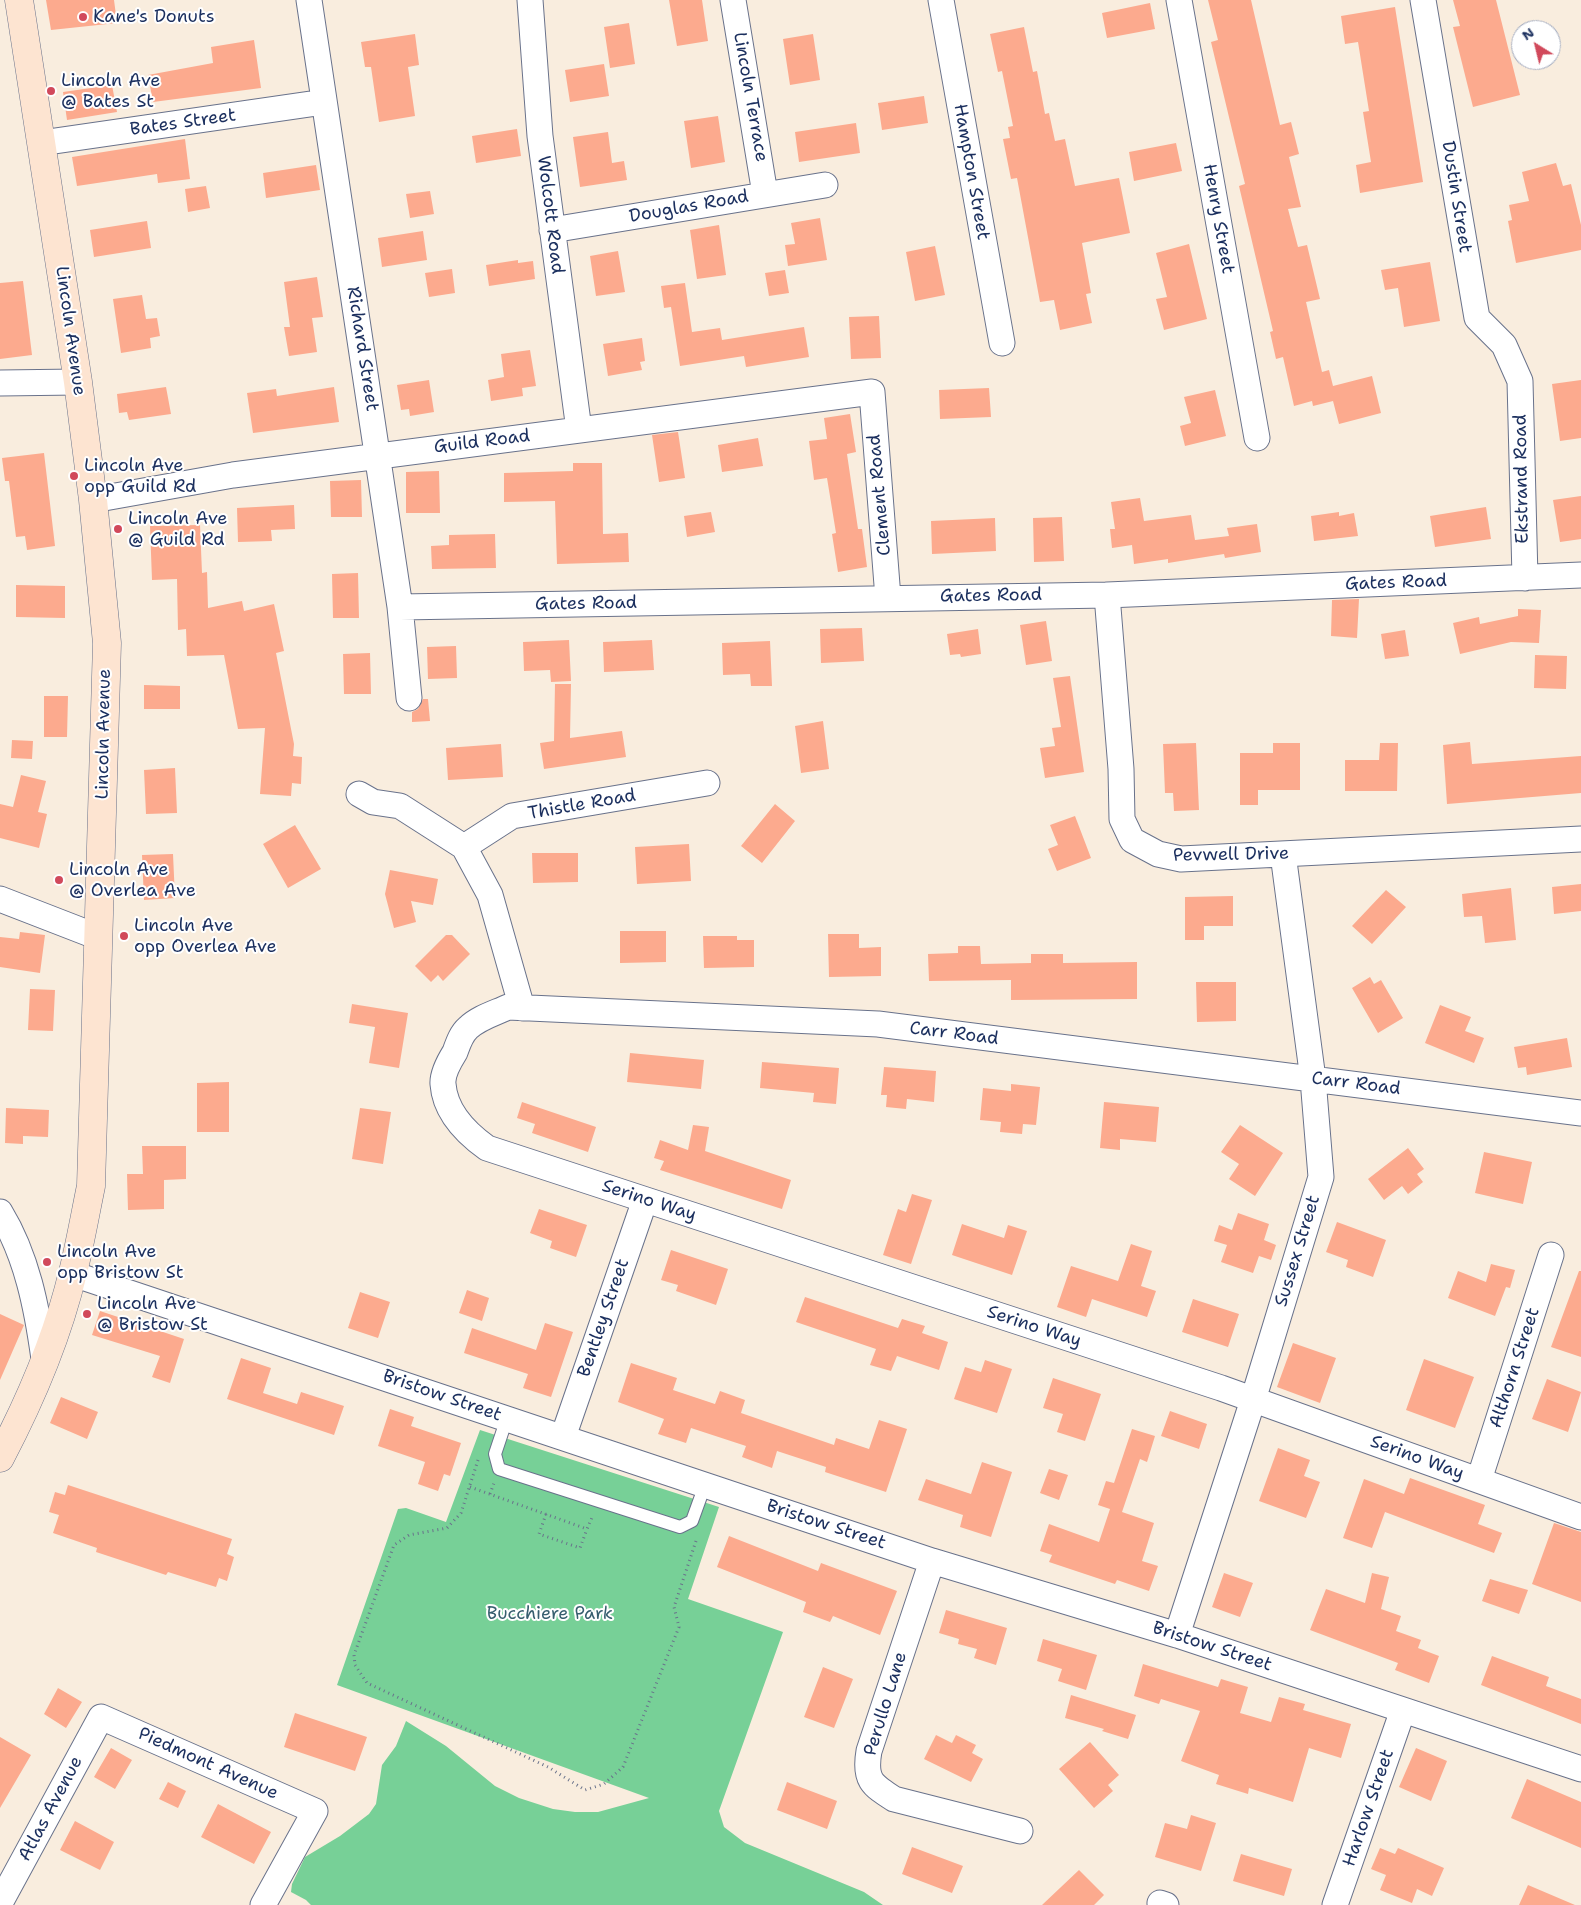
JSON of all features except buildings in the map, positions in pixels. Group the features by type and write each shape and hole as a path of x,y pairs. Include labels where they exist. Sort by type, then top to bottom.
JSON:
{"main road":[{"name":"Lincoln Avenue","path":"0,1458 16,1428 44,1358 73,1274 91,1186 106,643 93,500 78,382 19,0"}],"street":[{"name":"Richard Street","path":"309,0 400,607 409,698"},
{"name":"Wolcott Road","path":"530,0 540,136 579,430"},
{"name":"Lincoln Terrace","path":"733,0 766,194"},
{"name":"Hampton Street","path":"940,0 1002,343"},
{"name":"Henry Street","path":"1179,0 1257,438"},
{"name":"Dustin Street","path":"1423,0 1477,318 1504,345 1520,381"},
{"name":"Bates Street","path":"41,143 324,102"},
{"name":"Douglas Road","path":"552,230 825,185"},
{"name":"Ekstrand Road","path":"1520,381 1525,578"},
{"path":"0,383 78,382"},
{"name":"Guild Road","path":"93,500 233,475 872,392"},
{"name":"Clement Road","path":"872,392 888,598"},
{"name":"Gates Road","path":"400,607 1107,594 1581,575"},
{"name":"Pevwell Drive","path":"1107,594 1122,769 1122,819 1132,840 1158,854 1181,859 1581,839"},
{"name":"Thistle Road","path":"464,847 512,816 708,783"},
{"path":"359,794 373,802 400,806 464,847 490,895 522,1008"},
{"name":"Sussex Street","path":"1177,1635 1253,1400 1321,1177 1313,1079 1283,854"},
{"path":"0,899 98,937"},
{"name":"Carr Road","path":"484,1146 460,1125 446,1098 443,1082 466,1029 474,1023 508,1007 878,1024 1581,1113"},
{"name":"Serino Way","path":"484,1146 1253,1400 1581,1517"},
{"name":"Bentley Street","path":"562,1437 646,1200"},
{"path":"0,1212 11,1230 38,1311 44,1358"},
{"name":"Althorn Street","path":"1479,1480 1551,1255"},
{"name":"Bristow Street","path":"73,1274 932,1561 1177,1635 1581,1769"},
{"name":"Perullo Lane","path":"932,1561 869,1752 868,1776 878,1790 894,1799 1020,1831"},
{"name":"Harlow Street","path":"1336,1905 1403,1710"},
{"name":"Piedmont Avenue","path":"101,1717 315,1811 263,1905"},
{"name":"Atlas Avenue","path":"0,1903 101,1717"}],"lane":[{"path":"507,1418 495,1454 499,1469 680,1527 692,1521 705,1485"}],"path":[{"path":"481,1452 461,1513 446,1528 409,1535 394,1545 354,1655 356,1665 367,1683 548,1767 585,1790 604,1784 623,1767 679,1626 674,1607 698,1534"},
{"path":"470,1487 588,1529"},
{"path":"546,1514 539,1534 580,1548 595,1510"},
{"path":"686,1539 695,1542"}],"green space":[{"name":"Bucchiere Park","path":"480,1430 719,1507 688,1599 783,1632 719,1811 724,1827 745,1843 864,1892 883,1905 311,1905 291,1892 292,1884 305,1857 340,1836 369,1814 376,1804 382,1765 396,1746 406,1721 446,1746 495,1786 519,1798 553,1809 575,1812 598,1812 649,1798 337,1685 398,1509 406,1508 446,1522"}],"place":[{"name":"Kane's Donuts","path":"83,17"},
{"name":"Lincoln Ave @ Bates St","path":"51,91"},
{"name":"Lincoln Ave opp Guild Rd","path":"74,476"},
{"name":"Lincoln Ave @ Guild Rd","path":"118,529"},
{"name":"Lincoln Ave @ Overlea Ave","path":"59,880"},
{"name":"Lincoln Ave opp Overlea Ave","path":"124,936"},
{"name":"Lincoln Ave opp Bristow St","path":"47,1262"},
{"name":"Lincoln Ave @ Bristow St","path":"87,1314"}]}
